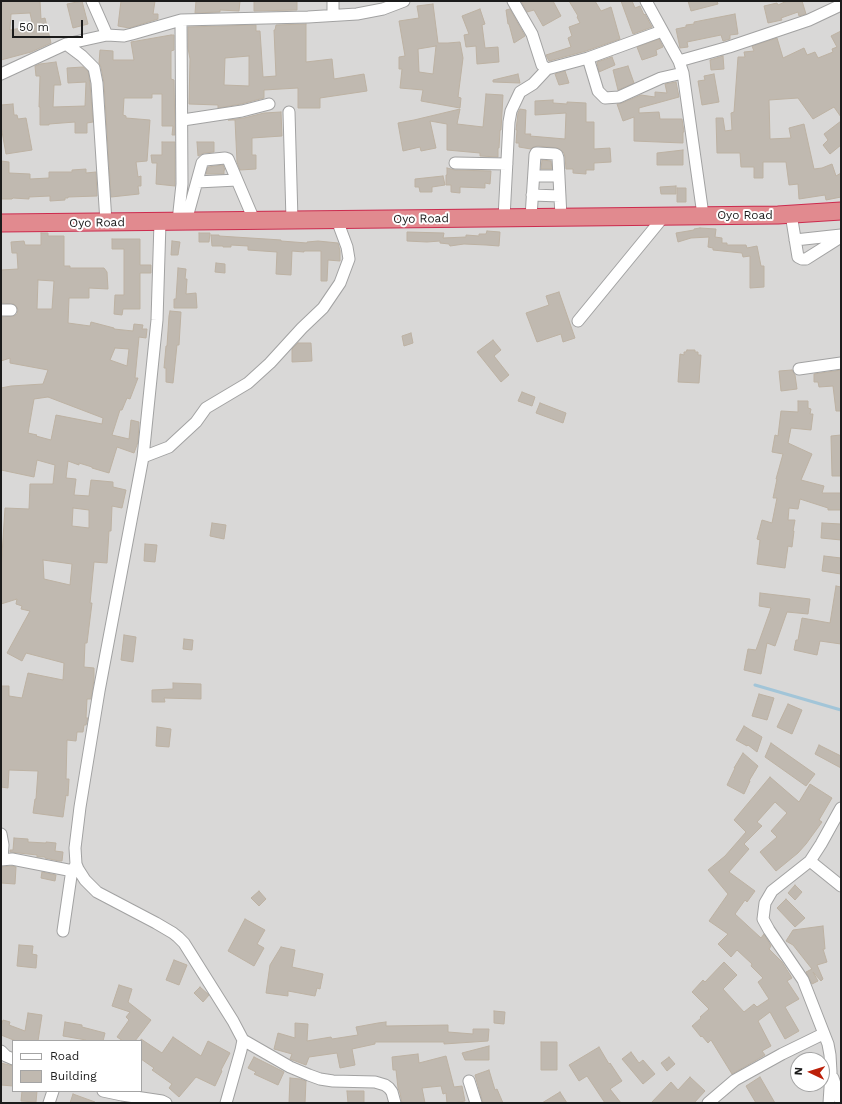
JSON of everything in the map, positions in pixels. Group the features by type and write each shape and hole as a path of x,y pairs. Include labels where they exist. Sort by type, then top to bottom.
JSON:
{"highway":[{"name":"Oyo Road","path":"1,223 665,216 791,214 841,211"}],"street":[{"path":"92,1 107,35"},
{"path":"333,1 333,15"},
{"path":"1,74 66,44 107,35 124,36 182,20 357,14 376,10 404,1"},
{"path":"513,1 532,34 542,65 547,69"},
{"path":"646,1 680,62 683,73 703,215"},
{"path":"680,62 809,20 841,5"},
{"path":"182,20 182,221"},
{"path":"504,218 509,122 511,111 520,92 533,84 547,69 588,58 662,31"},
{"path":"66,44 82,56 94,68 97,83 106,222"},
{"path":"588,58 598,91 606,98 619,97 661,78 683,73"},
{"path":"183,120 242,111 269,104"},
{"path":"289,112 292,220"},
{"path":"531,217 535,155 538,153 557,155 560,217"},
{"path":"182,221 197,182 202,163 205,160 225,158 228,159 254,220"},
{"path":"455,163 507,164"},
{"path":"534,176 559,176"},
{"path":"197,182 237,180"},
{"path":"532,195 560,196"},
{"path":"791,214 798,257 802,259 806,259 841,236"},
{"path":"578,321 665,216"},
{"path":"143,457 169,447 196,422 206,408 248,383 270,363 302,328 323,308 340,283 348,259 346,247 337,220"},
{"path":"63,931 74,868 80,807 99,691 143,457 157,320 160,222"},
{"path":"795,240 841,236"},
{"path":"799,369 841,363"},
{"path":"829,1103 831,1072 828,1044 803,980 763,919 765,903 772,892 782,882 810,861 841,808"},
{"path":"1,834 3,845 2,859 12,859 78,869 85,880 97,892 173,933 184,944 233,1021 242,1040 241,1050 226,1103"},
{"path":"810,861 841,886"},
{"path":"708,1103 735,1080 782,1054 823,1034"},
{"path":"242,1040 290,1068 320,1079 334,1081 375,1082 384,1085 392,1092 395,1103"},
{"path":"1,1051 6,1056 12,1059"},
{"path":"831,1072 841,1102"},
{"path":"469,1081 476,1103"},
{"path":"50,1103 53,1092"},
{"path":"108,1092 162,1100 166,1103"}],"shaded area":[{"path":"1,1 841,1 841,1103 1,1103"}],"building":[{"path":"1,1 40,1 41,19 45,18 51,43 31,52 1,60","holes":["30,13 33,26 10,30 11,14"]},
{"path":"82,1 88,24 73,28 67,4"},
{"path":"121,1 155,1 153,14 158,14 158,19 129,28 118,26"},
{"path":"196,1 240,1 239,11 220,10 220,12 195,13"},
{"path":"254,1 297,1 297,10 254,11"},
{"path":"521,1 553,1 561,16 543,26 534,10 527,12"},
{"path":"569,1 595,1 601,11 611,7 620,39 586,51 549,61 546,55 571,47 568,38 572,36 569,27 580,23 577,17 578,16"},
{"path":"621,1 632,1 635,8 640,6 652,27 633,34"},
{"path":"688,1 717,1 718,4 691,11"},
{"path":"787,1 802,1 806,14 799,16 798,12 781,18 782,20 768,23 764,6 777,3 778,5"},
{"path":"433,4 438,43 460,42 463,58 458,97 461,98 460,108 421,101 423,90 400,88 402,69 399,69 399,57 405,56 399,21 419,18 417,6","holes":["436,46 433,74 419,72 418,49"]},
{"path":"480,9 485,24 482,25 485,48 498,47 499,62 477,64 476,46 466,47 464,35 469,34 462,16"},
{"path":"510,9 525,36 514,43 508,24 506,10"},
{"path":"735,14 738,34 730,35 730,39 723,41 721,35 687,42 688,47 680,48 676,29 694,24 694,22"},
{"path":"306,24 306,62 332,59 334,79 364,74 367,91 320,98 320,108 298,108 298,88 264,90 264,98 218,108 218,105 189,104 190,59 188,48 188,27 256,25 256,31 260,31 263,77 276,76 274,30 276,25","holes":["249,56 249,86 224,85 225,58"]},
{"path":"841,31 841,117 834,107 813,119 798,98 769,100 770,139 791,138 789,128 804,124 814,169 832,164 836,176 841,173 841,197 826,200 825,195 799,199 798,184 789,185 786,162 763,162 763,178 754,178 754,167 741,167 740,153 717,153 716,118 723,118 725,131 732,130 731,113 734,112 738,57 745,57 744,52 754,51 752,46 777,38 783,58 804,48 807,55 815,52 818,58 833,52 832,49 837,47 831,36"},
{"path":"174,35 174,50 171,51 171,79 174,80 175,135 172,135 173,126 162,126 162,94 152,94 152,98 124,98 123,115 126,116 126,118 150,120 147,161 136,162 138,177 141,176 141,186 138,186 139,194 111,197 104,83 99,63 100,50 113,51 113,60 134,60 131,42"},
{"path":"659,39 663,47 656,50 657,55 642,60 637,47"},
{"path":"723,56 724,69 711,70 710,60"},
{"path":"612,57 615,65 599,72 597,62"},
{"path":"56,62 61,85 54,85 53,107 85,106 86,82 68,83 67,68 83,67 88,71 93,122 87,123 87,133 75,133 75,122 40,125 40,76 36,76 35,66"},
{"path":"628,66 634,83 618,90 613,70"},
{"path":"565,71 569,83 559,85 555,74"},
{"path":"518,74 520,83 493,82 493,80"},
{"path":"714,74 719,102 702,105 698,81 705,80 704,76"},
{"path":"676,82 679,97 639,108 639,113 659,112 660,119 682,119 684,132 683,143 634,141 634,117 623,121 617,104 641,95 655,97 655,92 667,93 665,84"},
{"path":"486,94 503,95 498,157 480,156 480,153 447,150 447,124 430,121 436,148 421,151 420,147 403,151 398,123 460,109 457,124 483,127"},
{"path":"553,100 553,103 586,103 586,122 594,122 594,149 610,148 611,162 594,163 594,170 586,170 586,174 573,173 573,169 566,169 564,153 558,148 538,146 531,149 519,147 519,143 516,143 516,130 518,113 520,109 526,110 525,134 531,134 530,136 565,139 566,113 535,115 535,101"},
{"path":"13,104 14,115 17,115 18,119 26,118 32,150 6,154 1,126 1,105"},
{"path":"281,112 282,136 252,138 252,155 256,155 256,169 240,170 237,162 235,120 228,120 264,113"},
{"path":"841,121 841,145 830,154 823,145 828,140 824,134"},
{"path":"162,142 175,142 175,186 156,184 157,163 152,163 151,155 162,155"},
{"path":"197,142 214,142 214,152 204,153 198,156"},
{"path":"683,150 683,165 657,165 657,153"},
{"path":"542,160 551,161 552,169 541,169"},
{"path":"1,161 9,162 9,173 30,174 30,179 49,178 49,172 72,172 72,170 86,169 86,173 96,172 97,196 68,197 65,198 65,200 50,201 50,196 29,197 29,199 1,199"},
{"path":"223,165 225,170 224,174 206,174 208,167"},
{"path":"447,168 455,170 491,171 490,184 485,183 485,188 460,187 460,193 451,192 451,185 446,185"},
{"path":"443,176 445,185 432,187 432,192 420,192 419,187 415,187 415,179"},
{"path":"676,186 676,194 661,194 660,187"},
{"path":"677,188 686,188 686,202 677,202"},
{"path":"700,228 716,229 715,237 722,238 722,243 727,243 727,245 746,245 747,248 757,246 761,266 764,266 764,287 750,288 750,256 743,257 742,253 713,250 713,248 708,247 709,237 691,238 678,242 676,233"},
{"path":"487,231 500,232 499,246 464,244 450,246 449,244 440,243 440,241 407,241 407,232 444,233 443,238 466,237 466,235 479,236 479,234 486,234"},
{"path":"41,233 48,233 48,236 64,236 64,266 70,266 70,268 104,268 107,272 108,289 89,288 89,298 69,298 68,323 90,326 91,322 114,329 133,331 134,324 143,325 142,329 147,329 146,338 139,337 135,378 138,378 130,399 127,398 122,410 120,410 112,435 129,439 131,420 139,422 138,442 134,453 117,447 109,473 68,461 66,478 76,479 74,495 89,496 91,480 113,482 113,487 126,490 122,508 112,506 107,563 94,562 90,603 92,603 87,643 85,643 84,667 94,668 94,680 91,699 87,699 86,718 88,718 86,725 84,725 83,732 77,732 76,741 67,740 66,779 69,779 68,796 66,795 63,817 33,813 36,799 38,771 9,770 8,788 1,787 1,686 9,686 9,696 22,698 28,673 63,680 64,663 26,653 22,661 7,653 30,611 21,609 22,606 16,604 17,599 1,604 1,570 5,508 29,509 30,484 53,484 55,465 37,460 34,477 1,470 1,388 43,384 48,370 10,363 10,358 1,361 1,317 14,316 17,314 18,310 14,304 1,303 1,270 18,269 17,253 12,253 11,242 24,241 25,245 41,245","holes":["38,280 54,281 52,309 37,309","115,348 129,349 127,366 110,360","48,397 103,418 102,424 56,415 51,440 36,436 37,435 28,433 34,399","73,508 89,510 89,528 72,526","43,560 72,564 70,585 44,579"]},
{"path":"199,233 210,233 209,242 199,242"},
{"path":"211,235 307,243 318,241 338,243 340,261 328,260 327,281 321,281 321,251 292,251 291,275 276,274 277,252 248,250 248,246 212,246"},
{"path":"112,239 140,239 140,265 151,265 151,273 140,273 140,309 123,309 122,315 114,314 115,295 124,295 124,249 112,249"},
{"path":"172,241 180,242 178,255 171,255"},
{"path":"216,263 225,264 225,273 215,272"},
{"path":"178,268 186,269 186,294 196,293 197,308 174,308"},
{"path":"559,292 575,338 563,342 561,334 537,342 526,313 549,305 546,296"},
{"path":"170,311 181,312 179,345 177,345 173,383 166,382 166,368 164,368"},
{"path":"411,333 413,343 404,346 402,336"},
{"path":"493,340 501,350 494,356 509,375 501,382 477,352"},
{"path":"298,343 311,343 312,361 292,362 292,349"},
{"path":"687,350 695,350 695,352 698,352 698,355 701,355 699,383 678,382 680,354 684,355 684,352"},
{"path":"792,370 795,375 797,389 781,391 779,371"},
{"path":"841,370 841,411 836,411 833,386 819,387 818,382 814,382 814,374"},
{"path":"522,392 535,397 532,406 518,401"},
{"path":"798,401 808,401 808,408 811,409 810,414 813,414 811,430 791,428 788,443 812,454 801,480 824,486 822,493 841,493 841,510 828,510 828,508 800,499 798,509 789,508 788,520 795,520 792,547 788,546 785,568 757,564 760,540 757,539 762,520 772,523 777,498 773,498 776,479 783,454 772,452 775,435 778,436 781,411 798,412"},
{"path":"540,403 566,413 563,423 536,413"},
{"path":"841,435 841,476 832,476 831,436"},
{"path":"212,523 226,525 224,539 210,536"},
{"path":"822,523 841,524 841,540 821,538"},
{"path":"145,544 157,545 155,562 144,561"},
{"path":"824,556 841,558 841,574 822,571"},
{"path":"836,586 841,587 841,644 820,641 817,655 794,650 796,640 798,640 802,618 830,623"},
{"path":"760,593 810,599 808,614 787,612 775,646 767,643 761,674 744,670 748,649 756,650 771,608 759,606"},
{"path":"124,635 136,637 133,662 121,660"},
{"path":"184,639 193,640 192,650 183,649"},
{"path":"173,683 201,684 201,699 164,698 165,702 152,702 152,690 173,689"},
{"path":"759,694 774,698 767,720 752,716"},
{"path":"788,704 802,710 792,734 777,727"},
{"path":"744,726 762,737 757,752 748,745 747,746 736,740"},
{"path":"157,727 171,729 169,747 156,746"},
{"path":"771,743 815,774 806,786 765,757"},
{"path":"819,745 841,756 841,768 815,754"},
{"path":"743,753 758,766 749,781 744,794 727,785 734,768"},
{"path":"770,777 799,802 810,784 832,798 819,820 822,822 806,844 798,853 776,871 760,852 777,837 771,831 787,813 775,802 757,822 762,826 744,844 749,849 729,872 755,891 747,902 745,900 735,914 761,938 764,934 771,946 769,949 782,962 792,978 787,981 799,999 785,1007 799,1031 785,1039 770,1012 758,1021 771,1046 762,1051 765,1055 732,1074 711,1040 708,1043 692,1026 709,1009 692,992 703,980 705,982 724,962 737,975 723,989 744,1012 754,1004 757,1007 769,999 758,982 763,978 751,966 752,964 737,950 731,957 718,944 728,934 709,921 728,894 708,870 725,856 746,832 734,820"},
{"path":"14,838 28,839 28,842 56,843 55,851 63,852 62,861 45,857 37,857 37,855 10,852 10,850 13,850"},
{"path":"1,867 16,867 15,884 1,883"},
{"path":"42,872 56,875 55,881 41,878"},
{"path":"795,885 802,892 795,900 788,893"},
{"path":"259,891 266,899 259,906 251,898"},
{"path":"786,899 805,918 795,927 777,908"},
{"path":"245,919 265,930 257,944 264,948 254,966 228,951"},
{"path":"823,926 825,949 823,949 827,962 817,965 823,979 821,981 813,972 818,981 812,984 806,972 812,969 793,945 786,941 793,930"},
{"path":"19,945 33,946 32,954 37,955 36,968 17,966"},
{"path":"281,947 295,950 292,967 323,974 320,989 317,988 315,996 288,991 288,996 266,993 270,965"},
{"path":"174,960 187,965 179,985 166,980"},
{"path":"119,985 132,989 128,1002 151,1020 136,1040 122,1040 117,1037 129,1020 126,1017 130,1012 112,1006"},
{"path":"200,987 209,995 203,1002 194,993"},
{"path":"494,1011 505,1012 504,1024 494,1023"},
{"path":"28,1013 42,1015 38,1040 14,1040 1,1035 3,1020 10,1022 9,1025 25,1031"},
{"path":"65,1022 82,1025 82,1027 105,1033 103,1040 86,1040 63,1036"},
{"path":"386,1022 386,1026 448,1025 448,1032 473,1034 473,1029 489,1029 488,1041 444,1044 444,1042 375,1042 375,1044 352,1049 355,1065 340,1068 337,1053 309,1057 306,1065 290,1059 292,1054 274,1049 278,1033 295,1038 295,1023 308,1024 307,1041 358,1035 356,1027"},
{"path":"173,1037 201,1056 208,1041 230,1053 215,1086 196,1077 179,1097 169,1088 172,1084 152,1070 154,1068 142,1060 141,1039 162,1053"},
{"path":"541,1042 557,1042 557,1070 541,1070"},
{"path":"489,1046 489,1060 465,1060 462,1053"},
{"path":"599,1047 609,1064 610,1063 622,1081 610,1089 621,1103 605,1103 587,1076 579,1081 569,1065"},
{"path":"631,1052 639,1063 643,1060 655,1074 643,1084 622,1059"},
{"path":"418,1054 419,1063 446,1056 454,1087 462,1086 465,1101 447,1103 446,1093 443,1094 441,1086 422,1088 425,1103 402,1103 398,1088 396,1070 393,1070 392,1057"},
{"path":"254,1057 284,1072 278,1085 254,1074 256,1072 248,1068"},
{"path":"669,1057 675,1064 667,1071 661,1063"},
{"path":"1,1063 12,1066 12,1086 1,1085"},
{"path":"489,1070 495,1090 497,1089 503,1103 483,1103 475,1075"},
{"path":"690,1077 705,1091 694,1103 651,1103 671,1082 678,1090"},
{"path":"760,1077 775,1103 756,1103 746,1086"},
{"path":"290,1078 306,1081 305,1103 289,1103"},
{"path":"347,1091 364,1091 364,1103 348,1103"},
{"path":"22,1092 37,1092 36,1102 21,1101"},
{"path":"560,1092 567,1103 542,1103"},
{"path":"73,1094 95,1102 95,1103 70,1103"}],"waterway":[{"path":"755,685 841,710"}]}
